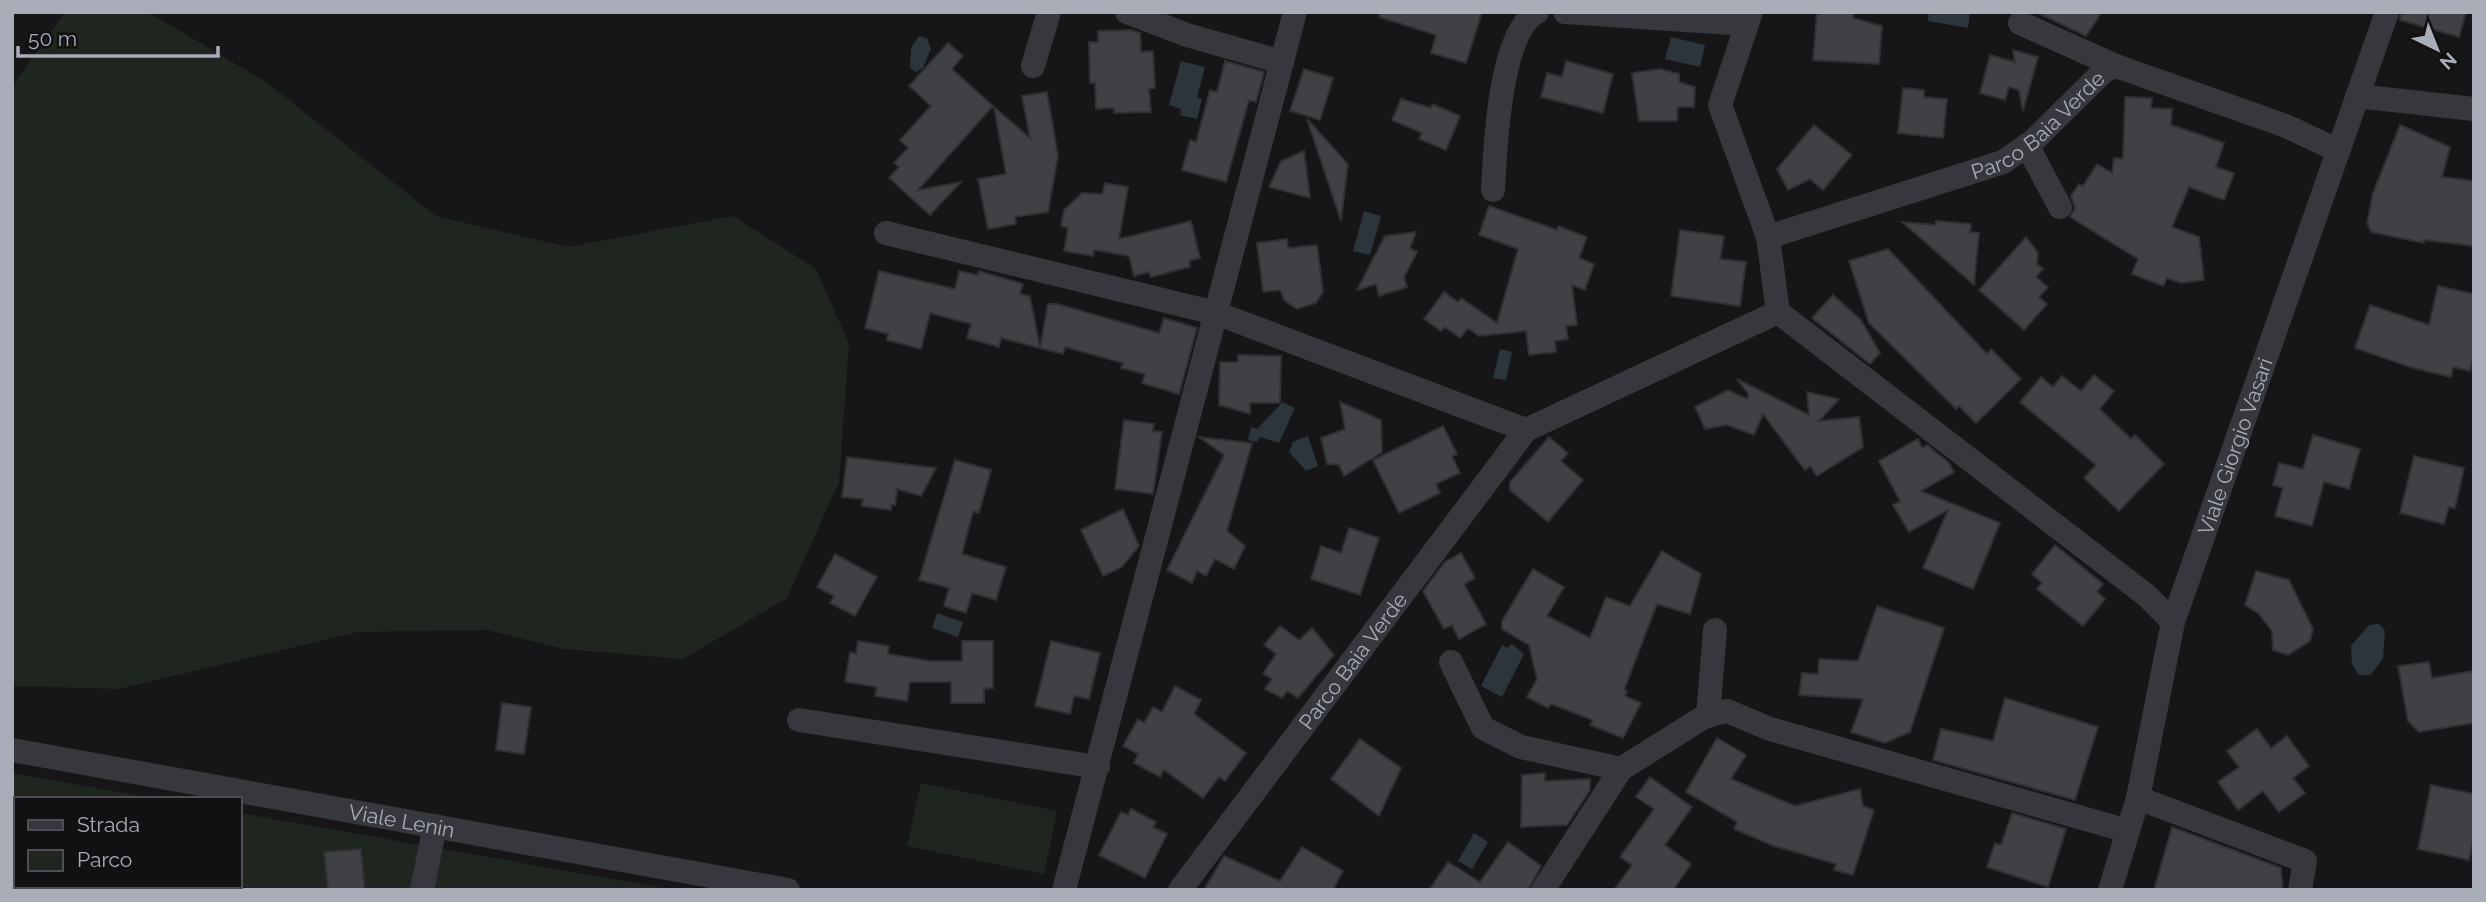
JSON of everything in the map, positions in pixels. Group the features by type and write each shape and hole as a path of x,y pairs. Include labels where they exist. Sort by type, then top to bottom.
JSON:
{"street":[{"path":"1033,65 1049,12"},
{"path":"1127,12 1187,35 1282,62"},
{"path":"1064,890 1295,12"},
{"path":"1493,190 1497,115 1518,32 1527,18 1537,12"},
{"path":"1565,12 1748,18 1720,105 1768,237 1778,312 2146,595 2173,622"},
{"name":"Viale Giorgio Vasari","path":"2110,890 2138,798 2173,622 2387,12"},
{"path":"2020,23 2116,66"},
{"name":"Parco Baia Verde","path":"1768,237 2003,162 2027,145 2104,71 2116,66 2286,127 2337,150"},
{"path":"2357,96 2474,109"},
{"path":"2027,145 2060,207"},
{"path":"886,233 1216,313 1525,430"},
{"name":"Parco Baia Verde","path":"1180,890 1525,430 1778,312"},
{"path":"1708,716 1715,630"},
{"path":"1451,662 1483,728 1521,747 1621,769"},
{"path":"1543,890 1621,769 1708,716 1727,711 1770,729 2128,831"},
{"path":"799,720 1098,767"},
{"name":"Viale Lenin","path":"12,750 789,890"},
{"path":"2138,798 2305,861 2300,890"},
{"path":"422,890 435,826"}],"green space":[{"path":"65,12 148,12 266,82 436,216 568,247 733,216 816,269 849,344 839,482 787,598 683,659 564,649 487,630 358,632 119,689 12,686 12,86"},
{"path":"12,773 147,797 14,797 14,888 242,888 242,813 675,890 12,890"},
{"path":"921,783 1057,811 1044,874 907,846"}],"shaded area":[{"path":"1929,12 1970,12 1968,28 1928,21"},
{"path":"919,36 927,38 931,49 923,68 915,72 910,68 911,48"},
{"path":"1671,37 1705,45 1700,67 1665,59"},
{"path":"1181,61 1205,67 1197,97 1202,99 1197,119 1180,115 1181,109 1169,105"},
{"path":"1364,211 1381,216 1370,255 1353,251"},
{"path":"1500,349 1512,352 1506,380 1493,378"},
{"path":"1283,402 1295,408 1279,443 1260,437 1257,442 1248,440 1251,427 1257,429"},
{"path":"1308,436 1318,466 1306,471 1289,452 1293,442"},
{"path":"937,613 963,622 958,637 932,628"},
{"path":"2379,624 2385,631 2383,658 2371,675 2359,675 2352,664 2351,646 2369,625"},
{"path":"1512,644 1524,654 1502,697 1481,686 1502,645 1507,648"},
{"path":"1474,833 1488,842 1472,869 1458,861"}],"building":[{"path":"1380,12 1482,12 1466,63 1431,53 1436,35 1379,17"},
{"path":"1817,12 1854,12 1853,18 1882,26 1879,64 1813,60"},
{"path":"2036,12 2102,12 2086,36"},
{"path":"2401,12 2466,12 2459,37 2400,20"},
{"path":"1131,30 1140,33 1141,52 1153,51 1155,88 1149,89 1151,112 1114,113 1114,108 1096,109 1095,83 1090,83 1089,42 1098,42 1098,31"},
{"path":"948,43 963,56 952,69 993,106 918,190 961,182 930,215 889,178 899,167 894,163 908,148 900,140 931,106 909,86"},
{"path":"2013,50 2038,57 2023,111 2019,90 2009,87 2005,100 1980,93 1990,55 2015,62"},
{"path":"1225,61 1264,72 1256,102 1249,100 1226,182 1182,170 1190,140 1196,142 1210,90 1217,92"},
{"path":"1566,61 1613,74 1603,113 1541,97 1547,73 1562,77"},
{"path":"1304,69 1333,78 1320,120 1290,111"},
{"path":"1660,69 1679,74 1679,82 1695,87 1694,107 1678,107 1677,121 1639,121 1632,73"},
{"path":"1903,88 1924,90 1924,97 1947,99 1943,138 1898,133"},
{"path":"1047,92 1058,156 1048,212 1015,217 1016,224 988,229 978,179 1006,174 994,107 1030,138 1022,96"},
{"path":"2125,97 2152,98 2151,108 2172,109 2171,125 2224,143 2216,167 2234,173 2224,200 2189,187 2172,227 2199,237 2204,280 2181,283 2167,278 2163,286 2132,274 2138,259 2070,217 2075,208 2071,196 2079,184 2083,186 2097,164 2112,173 2114,158 2123,159"},
{"path":"1401,99 1431,108 1432,104 1460,116 1446,150 1419,139 1422,133 1392,120"},
{"path":"1307,119 1348,164 1341,221"},
{"path":"1814,125 1852,155 1823,190 1810,179 1788,190 1777,169"},
{"path":"2400,125 2450,147 2442,177 2474,181 2474,246 2424,240 2424,243 2371,232 2367,223 2373,193"},
{"path":"1304,151 1310,198 1269,187 1281,161"},
{"path":"1105,183 1128,187 1119,239 1191,221 1200,258 1189,261 1190,267 1151,277 1149,272 1134,276 1129,256 1094,250 1093,256 1064,251 1068,228 1061,226 1064,210 1082,193 1102,194"},
{"path":"1489,206 1557,230 1558,226 1587,237 1579,258 1594,264 1585,290 1572,285 1577,325 1566,326 1568,339 1555,341 1556,352 1529,355 1526,331 1479,336 1468,328 1460,338 1445,327 1441,331 1424,319 1444,292 1458,302 1461,298 1497,323 1518,249 1479,235"},
{"path":"1936,221 1971,224 1970,232 1979,233 1974,285 1902,222 1936,225"},
{"path":"1680,230 1724,236 1720,259 1746,262 1740,306 1671,296"},
{"path":"1416,232 1410,248 1417,252 1404,277 1407,287 1379,296 1376,284 1357,290 1385,236"},
{"path":"2026,237 2038,253 2037,264 2043,269 2036,277 2048,287 2039,297 2047,304 2024,330 1979,290"},
{"path":"1287,239 1288,248 1317,245 1323,292 1316,303 1297,309 1285,301 1280,290 1263,292 1257,243"},
{"path":"1888,249 1987,354 1991,349 2021,379 1976,423 1959,406 1956,409 1869,323 1849,261"},
{"path":"879,271 955,289 959,271 978,275 979,271 1023,284 1020,294 1030,296 1040,348 1001,338 999,347 967,338 971,324 930,313 921,349 887,340 888,334 865,328"},
{"path":"2438,286 2474,294 2474,353 2470,371 2453,367 2451,377 2413,368 2355,348 2370,305 2429,325"},
{"path":"1833,295 1861,320 1880,353 1870,364 1812,318"},
{"path":"1048,304 1057,304 1159,333 1164,318 1197,328 1179,394 1142,383 1145,374 1121,368 1123,363 1065,347 1063,354 1040,348"},
{"path":"1238,355 1281,356 1280,403 1250,403 1250,414 1219,405 1220,362 1238,362"},
{"path":"2094,375 2114,391 2100,409 2131,439 2135,435 2164,464 2119,511 2084,478 2096,465 2020,402 2041,377 2053,387 2062,376 2081,391"},
{"path":"1737,379 1809,415 1807,392 1839,399 1819,421 1859,417 1863,447 1817,476 1810,466 1805,470 1763,414 1754,435 1727,425 1705,429 1695,407 1728,390 1747,399 1749,395"},
{"path":"1340,402 1381,420 1382,452 1344,476 1339,465 1327,464 1321,438 1345,429"},
{"path":"1124,420 1154,424 1153,431 1162,432 1153,494 1115,489"},
{"path":"1443,426 1457,454 1452,456 1460,473 1436,484 1440,493 1399,513 1373,460"},
{"path":"2313,435 2360,449 2349,489 2324,482 2312,526 2275,516 2283,488 2273,485 2279,463 2303,469"},
{"path":"1199,437 1252,443 1227,531 1245,546 1234,569 1215,559 1206,576 1197,571 1192,583 1167,570 1224,455"},
{"path":"1549,437 1568,453 1561,461 1583,480 1548,522 1510,490 1510,482"},
{"path":"1918,439 1922,448 1927,445 1949,463 1954,472 1921,491 2000,523 1973,589 1923,568 1948,510 1909,532 1893,505 1900,501 1879,461"},
{"path":"2414,456 2464,468 2455,508 2449,507 2444,524 2400,513"},
{"path":"847,457 936,468 921,496 897,489 895,505 891,505 891,510 862,506 863,499 842,497"},
{"path":"955,460 991,470 979,513 973,511 962,554 1006,567 996,600 972,593 966,613 944,606 949,588 919,580"},
{"path":"1123,509 1139,546 1122,567 1103,576 1081,530"},
{"path":"1349,528 1379,538 1360,595 1311,579 1321,546 1341,553"},
{"path":"2055,545 2103,584 2097,592 2105,599 2083,626 2037,589 2042,583 2032,574"},
{"path":"1662,551 1701,574 1690,614 1657,604 1624,690 1627,691 1625,696 1641,703 1623,738 1590,725 1593,720 1551,704 1548,708 1527,697 1537,679 1529,645 1502,629 1502,621 1533,569 1564,587 1547,616 1590,638 1606,597 1630,606"},
{"path":"1461,553 1475,578 1464,584 1486,624 1459,639 1452,625 1444,629 1423,591 1445,562"},
{"path":"835,554 877,577 855,616 830,603 834,596 817,587"},
{"path":"2256,571 2289,580 2313,629 2310,641 2288,655 2273,650 2272,631 2258,613 2245,605"},
{"path":"1877,606 1944,628 1910,732 1885,743 1851,732 1863,699 1799,695 1802,673 1818,674 1819,659 1858,661"},
{"path":"1280,626 1299,640 1312,628 1334,655 1298,698 1287,691 1282,698 1265,689 1272,679 1263,674 1276,654 1264,645"},
{"path":"858,641 889,646 888,654 930,661 962,661 962,641 993,641 993,688 984,689 984,703 951,703 951,682 910,682 907,701 875,696 877,687 845,682 850,652 856,654"},
{"path":"1051,641 1100,653 1089,699 1074,696 1070,714 1035,706"},
{"path":"2429,662 2432,678 2474,671 2474,723 2419,732 2408,721 2398,666"},
{"path":"1175,686 1201,700 1194,714 1246,753 1225,781 1219,777 1203,798 1164,770 1160,777 1134,763 1138,754 1123,746 1138,719 1144,723 1153,707 1162,712"},
{"path":"2005,698 2098,727 2075,800 1933,760 1941,729 1993,741"},
{"path":"502,703 531,707 524,754 496,750"},
{"path":"2257,729 2271,748 2287,736 2309,766 2293,778 2305,793 2279,812 2263,791 2238,810 2218,782 2239,767 2227,751"},
{"path":"1717,738 1746,755 1731,779 1795,806 1860,789 1863,806 1874,810 1853,875 1834,870 1836,864 1774,846 1734,829 1737,822 1686,792"},
{"path":"1360,739 1401,768 1379,816 1331,779"},
{"path":"1545,773 1545,781 1590,779 1590,790 1567,825 1521,827 1522,775"},
{"path":"1650,777 1692,807 1665,845 1691,864 1673,890 1614,890 1632,865 1620,857 1654,809 1636,797"},
{"path":"2431,785 2474,794 2474,836 2469,860 2418,849"},
{"path":"1131,809 1156,822 1153,827 1167,834 1145,878 1099,855 1121,812 1128,815"},
{"path":"2012,813 2066,829 2048,887 1987,867 1995,843 2001,845"},
{"path":"2172,827 2281,868 2283,890 2154,890"},
{"path":"1508,842 1541,866 1528,890 1429,890 1448,862 1480,882"},
{"path":"1302,847 1343,871 1333,890 1204,890 1224,856 1280,881"},
{"path":"361,849 365,890 328,890 324,852"}]}
